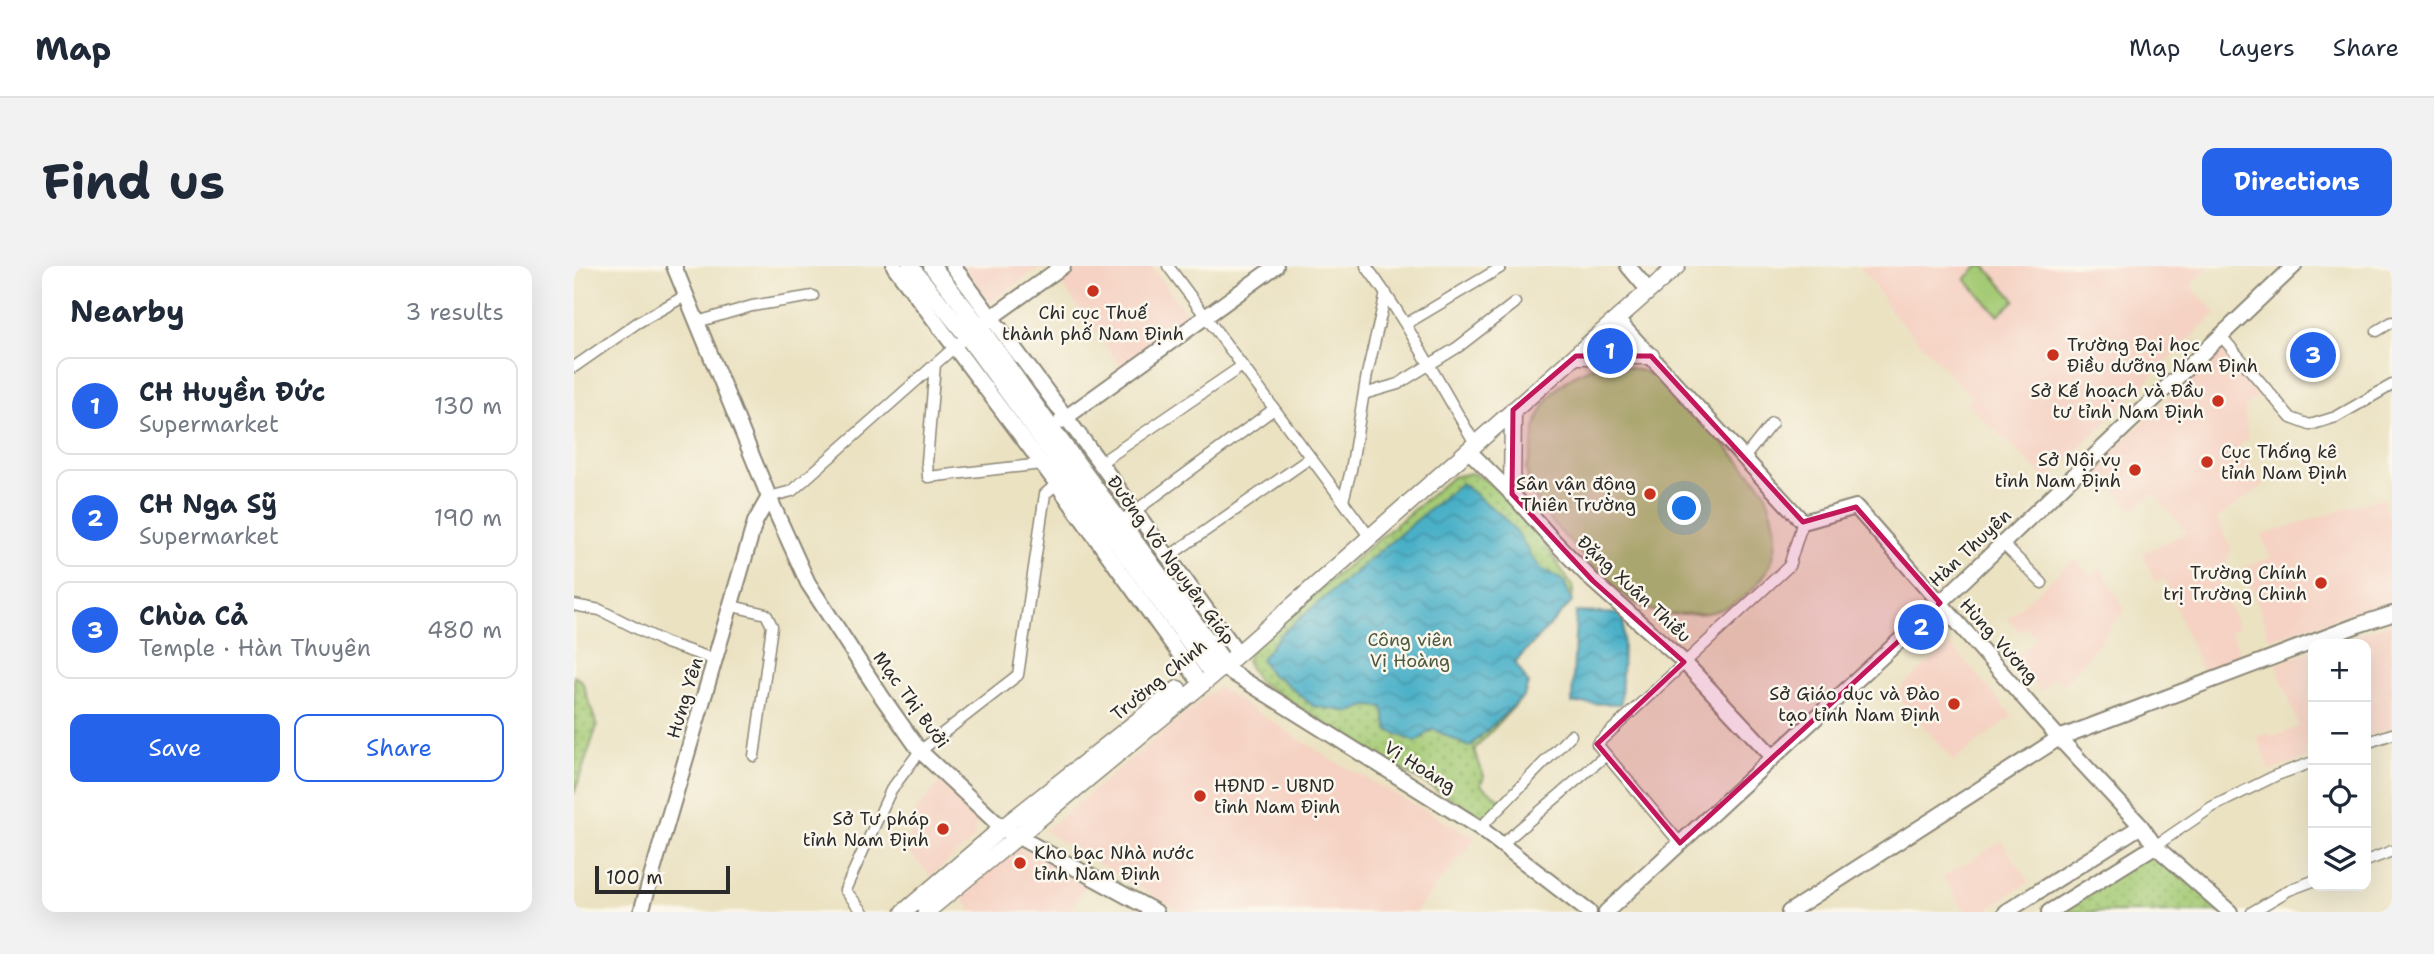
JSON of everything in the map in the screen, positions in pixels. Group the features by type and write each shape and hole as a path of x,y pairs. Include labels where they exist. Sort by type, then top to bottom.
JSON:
{"main road":[{"name":"Đường Võ Nguyên Giáp","path":"910,266 979,326 1063,479 1217,664"},
{"name":"Đường Võ Nguyên Giáp","path":"932,266 979,326 1120,522 1217,664"},
{"name":"Trường Chinh","path":"904,912 1002,828 1217,664 1432,484 1436,477 1677,266"},
{"path":"1576,356 1651,356"},
{"path":"1512,494 1513,410"},
{"name":"Trường Chinh","path":"926,912 1019,836 1427,479 1436,477"}],"street":[{"name":"Mạc Thị Bưởi","path":"674,266 769,497 808,583 920,751 1002,828 1156,912"},
{"name":"Đường Võ Nguyên Giáp","path":"894,266 1042,464 1063,479"},
{"name":"Đường Võ Nguyên Giáp","path":"953,266 979,326 1066,418 1168,557 1217,664"},
{"path":"769,497 792,491 979,326 1063,266"},
{"path":"1168,266 1366,532"},
{"path":"1051,428 1276,266"},
{"path":"1366,266 1406,324 1471,447"},
{"path":"1628,266 1648,291"},
{"name":"Hàn Thuyên","path":"1606,912 2003,544 2294,266"},
{"path":"1406,324 1500,268"},
{"path":"1343,501 1386,293"},
{"path":"574,367 637,323 685,296"},
{"path":"697,322 752,306 813,296"},
{"path":"1364,394 1390,388 1428,366 1483,330 1515,303"},
{"path":"1618,320 1803,521 1789,566 1597,744 1680,843"},
{"path":"2377,331 2392,322"},
{"path":"2222,337 2291,418 2310,425 2336,417 2392,385"},
{"path":"935,364 928,477 1042,464"},
{"path":"1100,463 1242,366"},
{"path":"1120,522 1274,409"},
{"path":"1744,458 1772,423"},
{"name":"Đặng Xuân Thiều","path":"1471,447 1553,540 1593,581 1684,662 1773,757"},
{"path":"1168,557 1311,458"},
{"path":"863,912 845,890 891,790 920,751 1018,676 1045,494 1063,479"},
{"name":"Hưng Yên","path":"641,912 755,522 769,497"},
{"name":"Hùng Vương","path":"1803,521 1856,507 2059,738 2141,826 2155,845 2230,912"},
{"path":"2003,544 2042,583"},
{"path":"574,605 600,610 666,643 716,660"},
{"path":"732,606 766,614 772,626 754,756"},
{"path":"1789,912 2059,738 2392,614"},
{"name":"Vị Hoàng","path":"1217,664 1480,828 1589,912"},
{"path":"2371,741 2392,734"},
{"path":"1480,828 1571,735"},
{"path":"1502,844 1606,755"},
{"path":"2049,912 2212,807 2277,775 2308,764"},
{"path":"2006,912 2141,826"},
{"path":"2371,859 2392,851"},
{"path":"2252,912 2289,890 2308,883"}],"highlighted area":[{"path":"1576,356 1651,356 1803,522 1856,507 1940,603 1680,843 1597,744 1684,662 1593,581 1512,494 1513,410"}],"shaded area":[{"path":"964,266 1042,266 990,303"},
{"path":"1083,266 1152,266 1185,312 1185,321 1121,367 1060,282"},
{"name":"Trường Đại học Điều dưỡng Nam Định","path":"1859,266 2210,266 2191,286 2216,313 2047,480 1967,404 1972,397 1891,312"},
{"path":"2223,348 2264,391 2245,408 2247,439 2236,449 2264,485 2217,519 2231,548 2219,584 2238,627 2230,631 2243,659 2203,674 2164,579 2155,582 2143,553 2187,532 2153,493 2133,510 2094,468"},
{"name":"Trường Chính trị Trường Chinh","path":"2383,497 2392,525 2392,600 2270,639 2244,567 2270,558 2262,535"},
{"path":"2074,559 2092,576 2101,568 2125,610 2063,686 2054,677 2041,691 2012,660 2036,638 2026,627 2019,631 2007,619"},
{"path":"2392,622 2392,728 2371,735 2371,639 2345,639"},
{"name":"Sở Giáo dục và Đào tạo tỉnh Nam Định","path":"1950,644 2013,716 1953,761 1895,693"},
{"path":"2308,652 2308,758 2270,771 2257,737 2270,733 2272,737 2299,727 2276,664"},
{"name":"HĐND - UBND tỉnh Nam Định","path":"1218,687 1334,761 1476,838 1415,912 1181,912 1044,831"},
{"name":"Sở Tư pháp tỉnh Nam Định","path":"940,782 976,820 975,838 931,876 905,848 917,809"},
{"path":"2002,841 2029,882 1983,912 1966,912 1943,877"},
{"name":"Kho bạc Nhà nước tỉnh Nam Định","path":"1013,843 1087,883 1069,912 968,912 970,907 958,892"}],"green space":[{"path":"1979,266 1985,266 2015,300 1998,315 1965,279"},
{"name":"Sân vận động Thiên Trường","path":"1602,365 1624,366 1661,378 1679,392 1764,489 1775,528 1774,554 1763,577 1735,603 1708,613 1670,615 1641,606 1604,577 1556,527 1537,502 1526,469 1540,414 1552,394 1569,378"},
{"name":"Công viên Vị Hoàng","path":"1471,473 1503,493 1516,507 1573,587 1572,602 1515,662 1528,683 1524,696 1474,750 1484,776 1481,785 1504,802 1484,818 1351,740 1258,681 1246,661 1254,645 1452,477"},
{"path":"574,676 582,681 597,726 574,794"},
{"path":"2155,846 2230,912 2049,912"}],"water":[{"name":"Công viên Vị Hoàng","path":"1461,483 1501,515 1520,536 1531,557 1542,569 1564,581 1572,602 1515,662 1528,683 1524,696 1469,747 1433,729 1416,742 1388,730 1383,707 1367,706 1350,712 1313,706 1281,679 1271,675 1261,659 1280,635"},
{"path":"1576,612 1624,614 1621,704 1572,703"}],"place":[{"name":"Chi cục Thuế thành phố Nam Định","path":"1093,291"},
{"name":"CH Huyền Đức","path":"1610,351"},
{"name":"Trường Đại học Điều dưỡng Nam Định","path":"2053,355"},
{"name":"Chùa Cả","path":"2313,355"},
{"name":"Sở Kế hoạch và Đầu tư tỉnh Nam Định","path":"2218,401"},
{"name":"Cục Thống kê tỉnh Nam Định","path":"2207,462"},
{"name":"Sở Nội vụ tỉnh Nam Định","path":"2135,470"},
{"name":"Sân vận động Thiên Trường","path":"1650,494"},
{"name":"Trường Chính trị Trường Chinh","path":"2321,583"},
{"name":"CH Nga Sỹ","path":"1921,627"},
{"name":"Sở Giáo dục và Đào tạo tỉnh Nam Định","path":"1954,704"},
{"name":"HĐND - UBND tỉnh Nam Định","path":"1200,796"},
{"name":"Sở Tư pháp tỉnh Nam Định","path":"943,829"},
{"name":"Kho bạc Nhà nước tỉnh Nam Định","path":"1020,863"}]}
